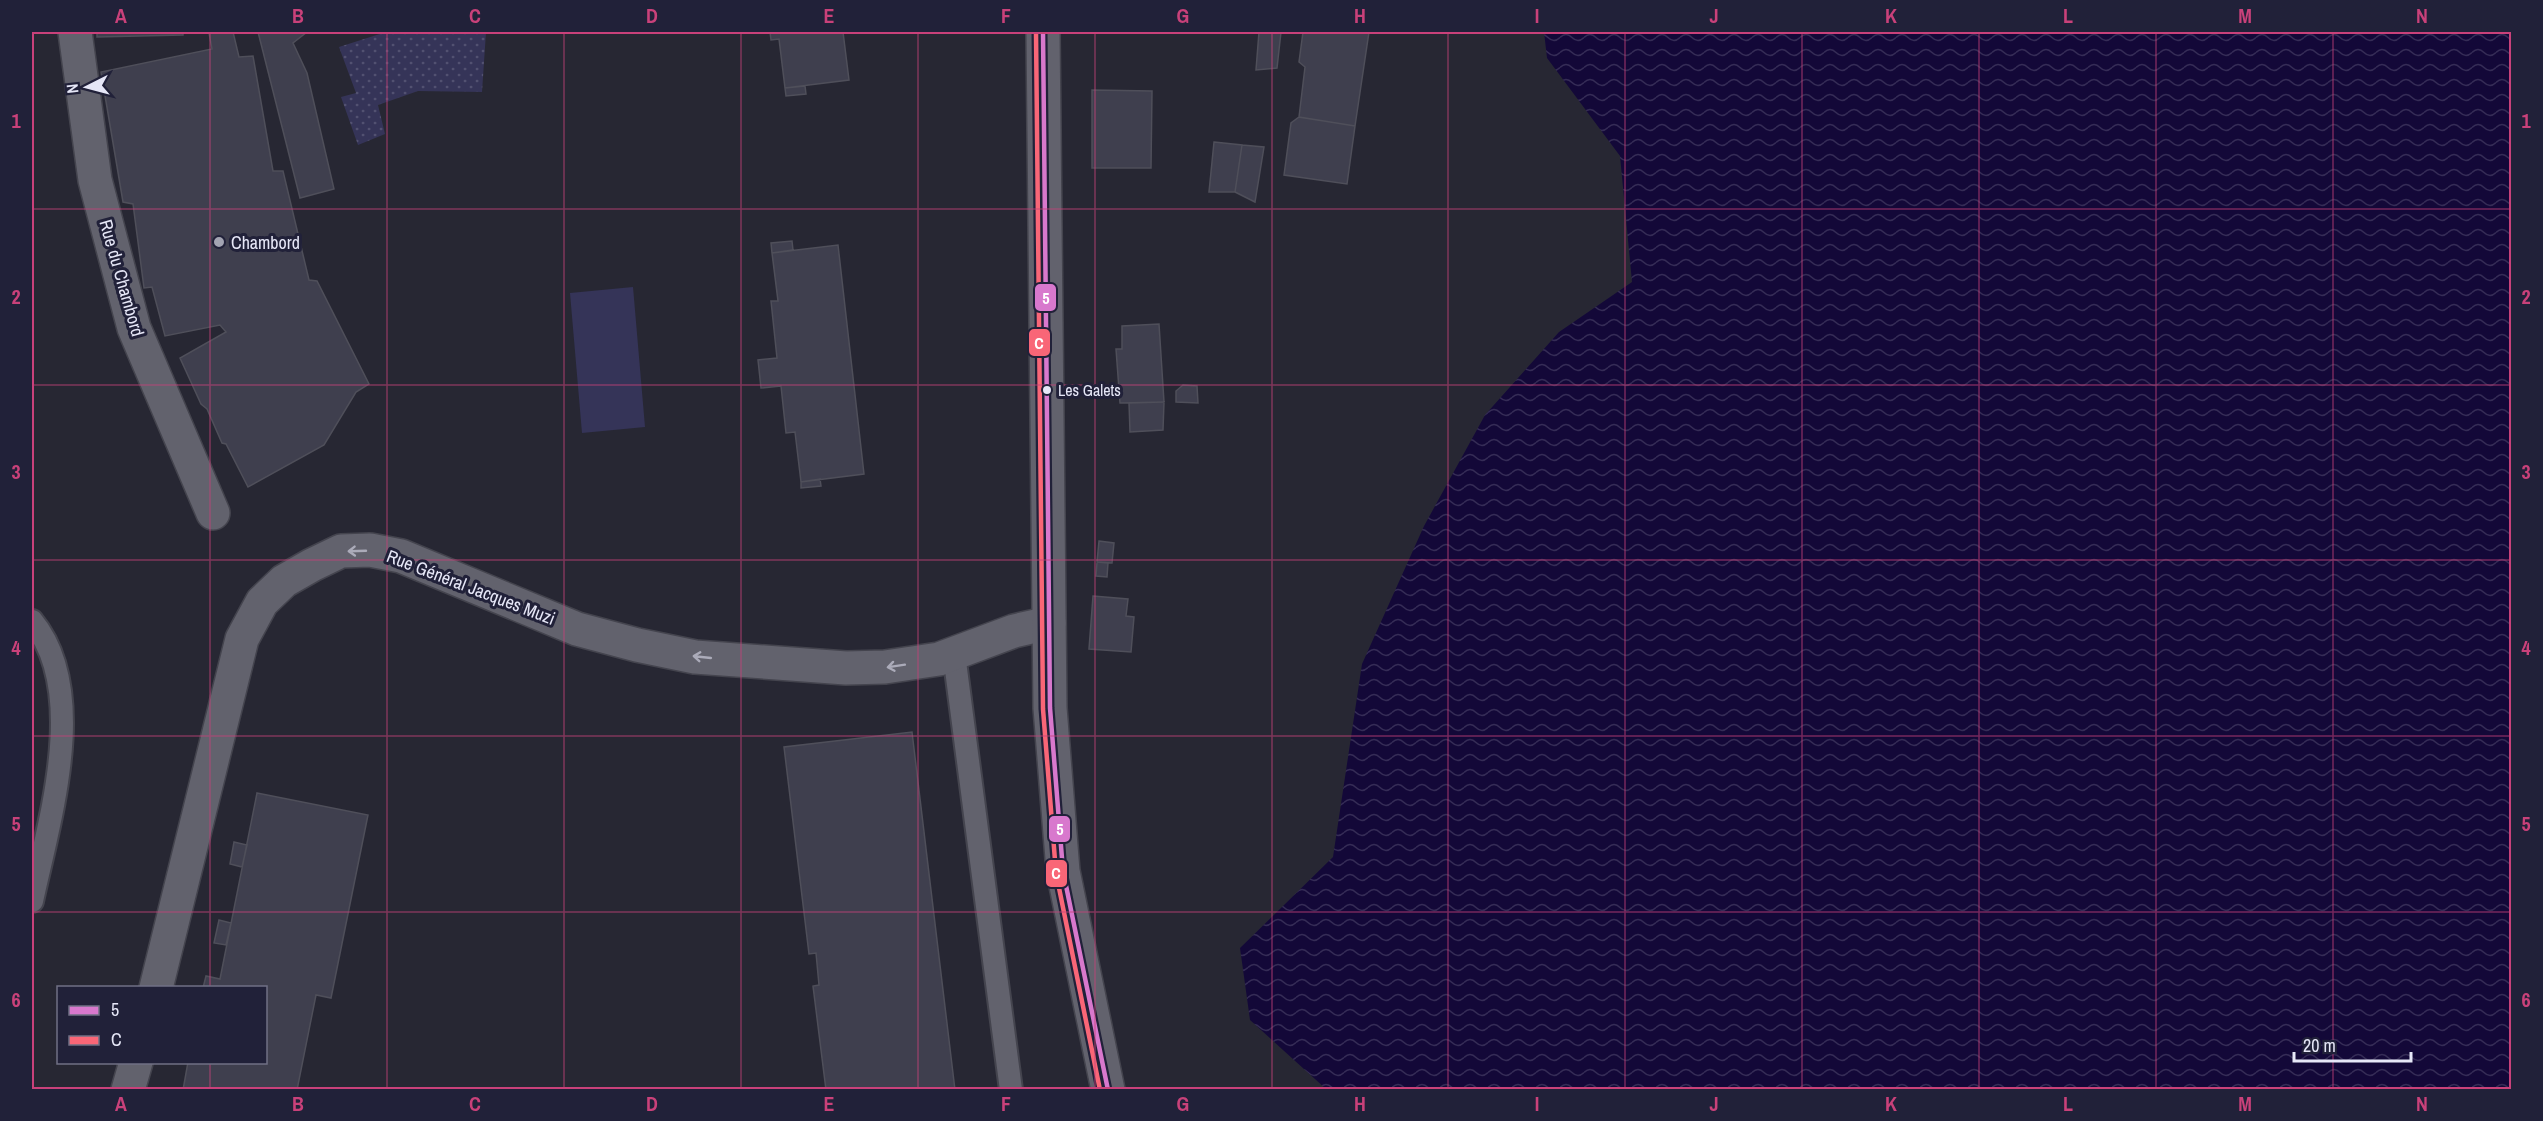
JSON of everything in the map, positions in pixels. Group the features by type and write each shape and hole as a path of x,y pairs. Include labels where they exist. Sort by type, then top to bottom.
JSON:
{"street":[{"name":"Rue du Chambord","path":"75,32 95,180 134,328 213,513"},
{"path":"1043,32 1050,708 1063,871 1108,1089"},
{"name":"Rue Général Jacques Muzi","path":"156,986 242,639 262,602 284,581 341,551 370,550 400,556 577,629 695,657 846,668 885,668 954,654 1014,631 1049,623"},
{"path":"128,1089 135,1064"}],"lane":[{"path":"32,621 47,642 60,697 63,740 54,801 32,901"},
{"path":"954,654 1011,1089"}],"shaded area":[{"path":"386,32 486,32 482,92 418,91 378,105 385,134 358,145 341,97 356,93 339,47"},
{"path":"633,287 645,427 582,433 570,293"}],"water":[{"path":"1544,32 2511,32 2511,1089 1326,1089 1250,1020 1240,948 1333,857 1362,664 1424,526 1485,415 1559,332 1632,282 1620,156 1547,58"}],"building":[{"path":"97,32 183,32 183,35 97,37"},
{"name":"Chambord","path":"233,32 239,57 253,56 273,171 283,171 309,280 317,281 369,384 356,392 324,445 248,487 226,444 222,443 207,409 201,404 180,358 226,332 220,325 165,336 152,287 144,288 133,204 123,202 101,72 212,49 209,33"},
{"path":"258,32 307,32 293,43 307,73 334,189 300,198"},
{"path":"770,32 843,32 849,80 785,88 779,39 771,40"},
{"path":"1259,32 1281,32 1277,68 1256,70"},
{"path":"1303,32 1369,32 1355,126 1299,117 1305,67 1299,62"},
{"path":"805,86 806,94 786,96 785,88"},
{"path":"1092,90 1152,91 1151,168 1092,168"},
{"path":"1299,117 1355,126 1347,184 1284,175 1291,123"},
{"path":"1214,142 1242,145 1235,192 1209,192"},
{"path":"1242,145 1264,147 1255,202 1235,192"},
{"path":"792,241 793,250 772,253 771,243"},
{"path":"838,245 864,474 801,482 795,432 786,433 781,386 761,388 758,360 777,358 771,301 778,301 772,253"},
{"path":"1159,324 1164,402 1120,403 1116,349 1122,349 1122,326"},
{"path":"1183,385 1197,386 1198,403 1176,402 1176,391"},
{"path":"1164,402 1163,430 1130,432 1129,403"},
{"path":"820,479 821,486 801,488 801,482"},
{"path":"1099,541 1114,543 1112,563 1097,562"},
{"path":"1097,562 1108,563 1107,577 1096,576"},
{"path":"1093,596 1128,599 1126,616 1134,617 1131,652 1089,649"},
{"path":"912,732 955,1090 826,1090 813,986 819,985 816,953 809,954 784,747"},
{"path":"257,793 368,815 331,998 316,995 297,1090 183,1090 188,1064 267,1064 267,986 204,986 206,976 220,979"},
{"path":"234,842 247,845 242,867 230,864"},
{"path":"219,920 231,923 226,945 214,943"}],"transit line":[{"name":"C","path":"1036,32 1043,709 1056,873 1100,1090"},
{"name":"5","path":"1043,32 1050,708 1063,871 1108,1090"}],"place":[{"name":"Chambord","path":"219,242"},
{"name":"Les Galets","path":"1047,390"}]}
